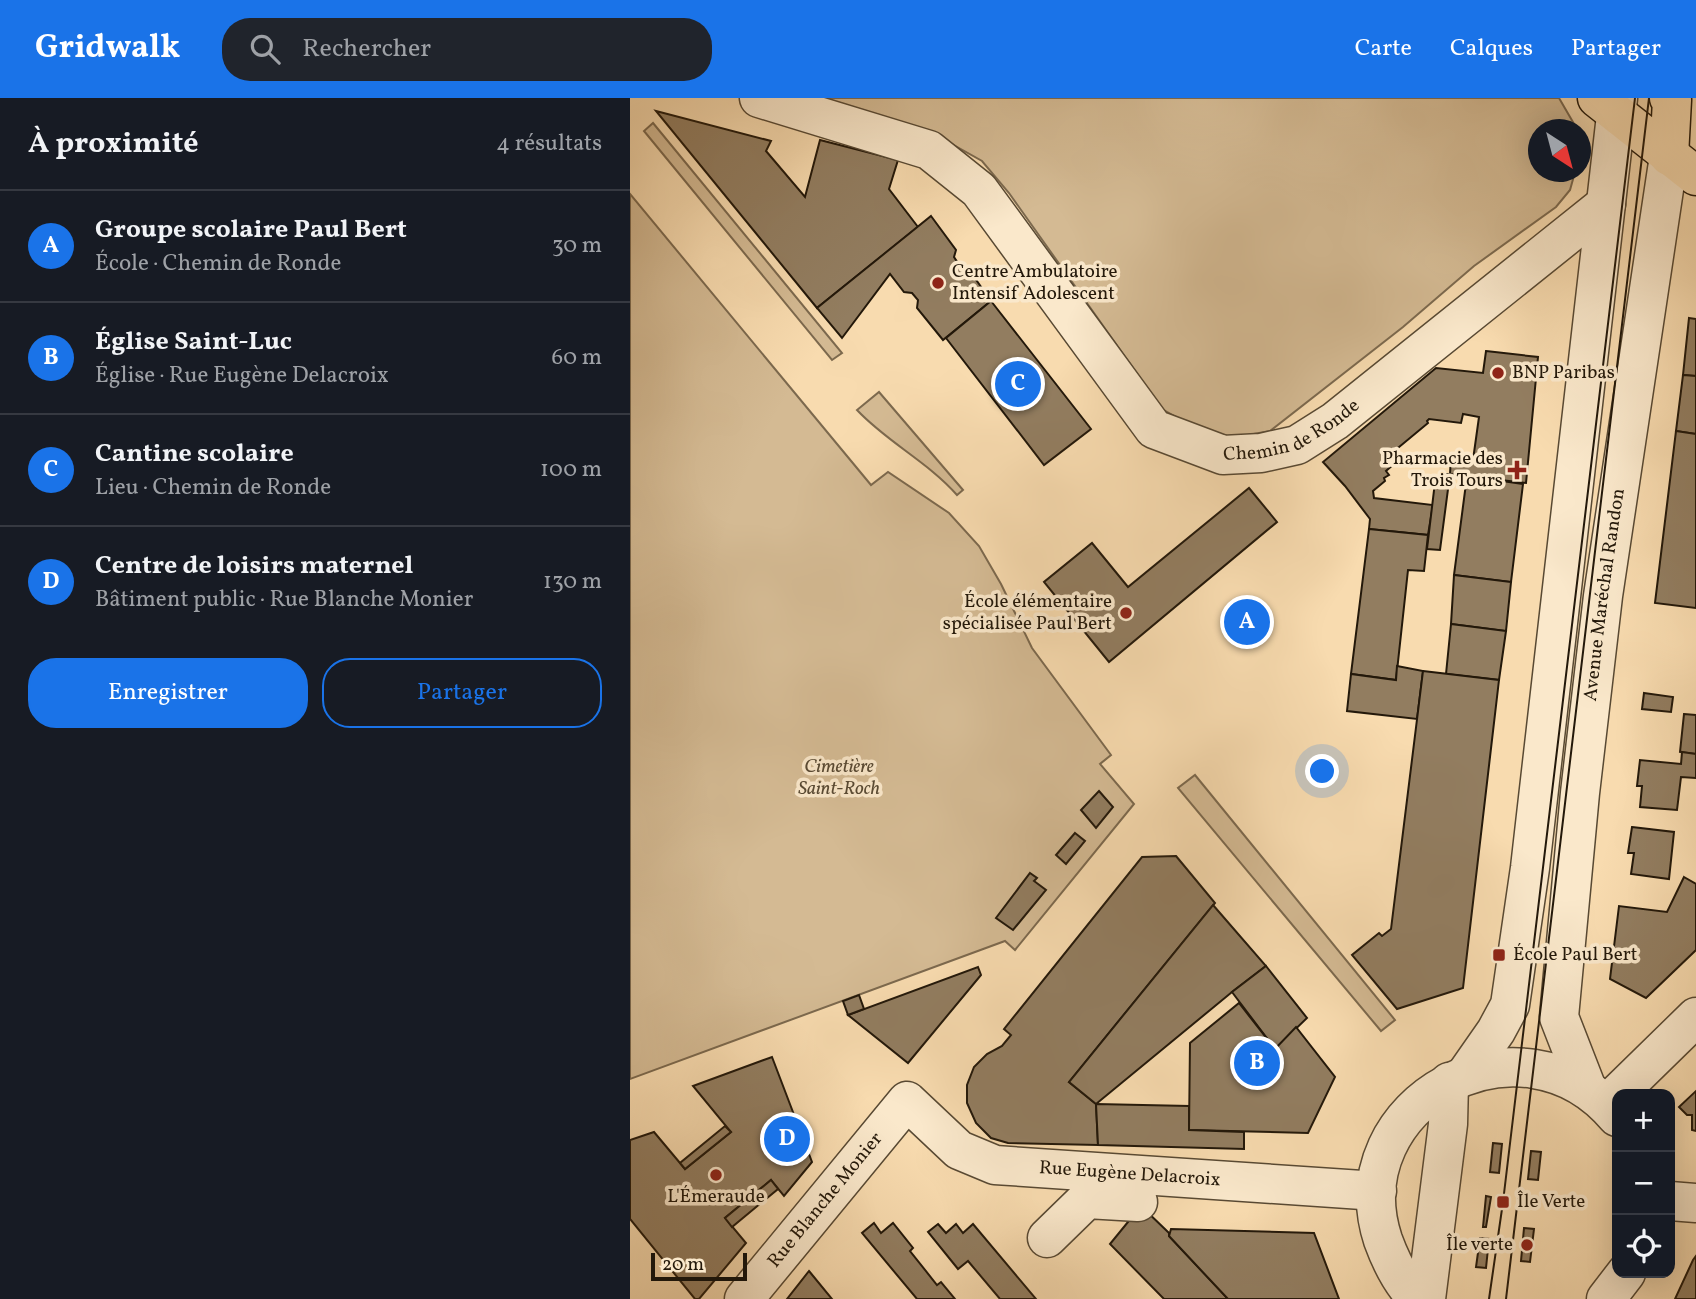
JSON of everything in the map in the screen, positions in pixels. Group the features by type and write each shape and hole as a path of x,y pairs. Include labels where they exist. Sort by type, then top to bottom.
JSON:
{"main road":[{"name":"Avenue Maréchal Randon","path":"1671,99 1682,166"},
{"path":"1610,104 1682,166"}],"street":[{"name":"Chemin de Ronde","path":"759,98 929,150 979,190 1154,429 1223,455 1261,453 1297,445 1335,421 1606,204"},
{"path":"1414,1297 1457,1078 1496,1031 1510,1005 1606,204 1610,104"},
{"name":"Avenue Maréchal Randon","path":"1604,1103 1559,1017 1580,793 1603,596 1682,166"},
{"path":"1414,1297 1390,1261 1379,1227 1377,1203 1383,1159 1398,1129 1426,1097 1457,1078 1502,1067 1526,1067 1550,1072 1604,1103 1696,1017"},
{"name":"Rue Eugène Delacroix","path":"907,1101 959,1150 995,1165 1377,1203"},
{"name":"Rue Blanche Monier","path":"744,1299 907,1101"},
{"path":"1047,1238 1087,1199 1377,1203"},
{"path":"1675,1201 1696,1203"},
{"path":"1606,1299 1622,1278"}],"green space":[{"path":"785,98 1559,98 1571,119 1528,119 1528,182 1572,182 1570,190 1556,207 1474,266 1403,327 1270,431 1237,437 1208,435 1162,409 1009,193 982,161 948,142"},
{"path":"653,123 842,353 832,360 644,131"},
{"name":"Cimetière Saint-Roch","path":"630,194 871,485 888,472 949,513 979,546 1032,648 1111,755 1100,764 1134,804 1015,950 1005,941 630,1079"},
{"path":"879,392 963,490 957,495 857,410"},
{"path":"1195,775 1395,1020 1381,1031 1178,788"}],"building":[{"path":"656,111 771,141 766,151 805,197 820,140 898,160 889,189 918,227 817,308"},
{"name":"Centre Ambulatoire Intensif Adolescent","path":"931,216 956,250 954,257 960,266 967,267 991,301 943,340 917,308 918,300 912,293 904,292 890,274 842,338 817,308"},
{"path":"991,301 1091,429 1044,465 946,338"},
{"path":"1689,318 1696,319 1696,376 1683,375"},
{"path":"1486,351 1538,357 1526,483 1450,474 1451,457 1473,460 1479,417 1463,414 1461,423 1429,419 1428,423 1387,457 1394,464 1386,471 1389,475 1384,478 1385,481 1373,491 1374,498 1433,505 1428,535 1369,529 1370,519 1323,462 1436,368 1483,373"},
{"path":"1683,375 1696,376 1696,434 1676,431"},
{"path":"1676,431 1696,434 1696,608 1655,603"},
{"path":"1450,474 1440,550 1427,549 1435,482"},
{"path":"1467,476 1523,484 1511,582 1454,575"},
{"path":"1249,488 1277,522 1109,662 1044,582 1092,543 1128,587"},
{"path":"1369,529 1428,535 1424,571 1408,570 1396,680 1351,674"},
{"path":"1454,575 1511,582 1506,631 1451,624"},
{"path":"1451,624 1506,631 1499,680 1446,674"},
{"path":"1397,666 1423,671 1417,719 1347,711 1351,674 1396,680"},
{"path":"1423,671 1499,680 1463,988 1397,1009 1352,955 1379,933 1382,936 1391,929"},
{"path":"1644,693 1673,697 1671,712 1642,709"},
{"path":"1684,714 1696,715 1696,754 1680,752"},
{"path":"1682,752 1696,754 1696,778 1681,777 1677,810 1640,807 1642,786 1637,786 1640,760 1681,764"},
{"path":"1099,791 1113,807 1096,828 1081,810"},
{"path":"1632,827 1674,832 1669,879 1631,874 1634,853 1628,853"},
{"path":"1075,833 1085,841 1066,864 1056,855"},
{"path":"1176,856 1215,903 1069,1082 1096,1104 1098,1145 1008,1143 991,1138 976,1123 967,1103 967,1085 974,1067 987,1054 1002,1046 1011,1035 1004,1029 1142,857"},
{"path":"1030,873 1037,878 1034,881 1046,890 1013,930 996,918"},
{"path":"1684,877 1696,884 1696,950 1646,998 1610,979 1619,906 1667,912"},
{"path":"1213,905 1266,966 1096,1104 1069,1082"},
{"path":"1266,966 1307,1018 1275,1049 1232,992"},
{"path":"978,967 981,975 908,1063 848,1015"},
{"path":"859,995 864,1009 848,1015 843,1001"},
{"path":"1239,1003 1275,1049 1296,1027 1335,1077 1308,1133 1189,1130 1190,1043"},
{"name":"L'Émeraude","path":"772,1057 812,1162 784,1196 771,1180 725,1218 746,1243 699,1299 695,1299 630,1219 630,1140 654,1132 685,1169 731,1132 693,1086"},
{"path":"1696,1091 1696,1131 1692,1130 1692,1115 1687,1115 1679,1107"},
{"path":"1096,1104 1189,1106 1189,1130 1244,1132 1244,1149 1098,1145"},
{"path":"725,1126 731,1132 685,1169 680,1163"},
{"name":"Île verte","path":"1493,1143 1502,1144 1499,1173 1490,1172"},
{"name":"Île verte","path":"1531,1151 1541,1152 1538,1180 1528,1179"},
{"path":"771,1180 778,1189 732,1227 725,1218"},
{"path":"1486,1196 1491,1197 1486,1227 1483,1227"},
{"path":"1141,1206 1228,1299 1164,1299 1110,1244"},
{"path":"874,1223 881,1233 893,1223 913,1248 910,1251 937,1285 941,1282 955,1299 917,1299 862,1233"},
{"path":"938,1224 946,1233 956,1224 963,1233 973,1224 1036,1299 1000,1299 968,1261 958,1269 928,1232"},
{"name":"Île verte","path":"1524,1228 1534,1229 1530,1262 1521,1261"},
{"path":"1171,1229 1314,1233 1339,1299 1228,1299 1169,1236"},
{"name":"Île verte","path":"1480,1238 1489,1239 1486,1268 1476,1267"},
{"path":"1696,1256 1696,1299 1675,1299 1693,1260"},
{"path":"809,1271 832,1299 787,1299"}],"tram line":[{"path":"1489,1299 1503,1202 1635,98"},
{"path":"1506,1299 1649,98"}],"place":[{"name":"Centre Ambulatoire Intensif Adolescent","path":"938,283"},
{"name":"BNP Paribas","path":"1498,373"},
{"name":"Cantine scolaire","path":"1018,384"},
{"name":"Pharmacie des Trois Tours","path":"1517,470"},
{"name":"École élémentaire spécialisée Paul Bert","path":"1126,613"},
{"name":"Groupe scolaire Paul Bert","path":"1247,622"},
{"name":"École Paul Bert","path":"1499,955"},
{"name":"Église Saint-Luc","path":"1257,1063"},
{"name":"Centre de loisirs maternel","path":"787,1139"},
{"name":"L'Émeraude","path":"716,1175"},
{"name":"Île Verte","path":"1503,1202"},
{"name":"Île verte","path":"1527,1245"}]}
